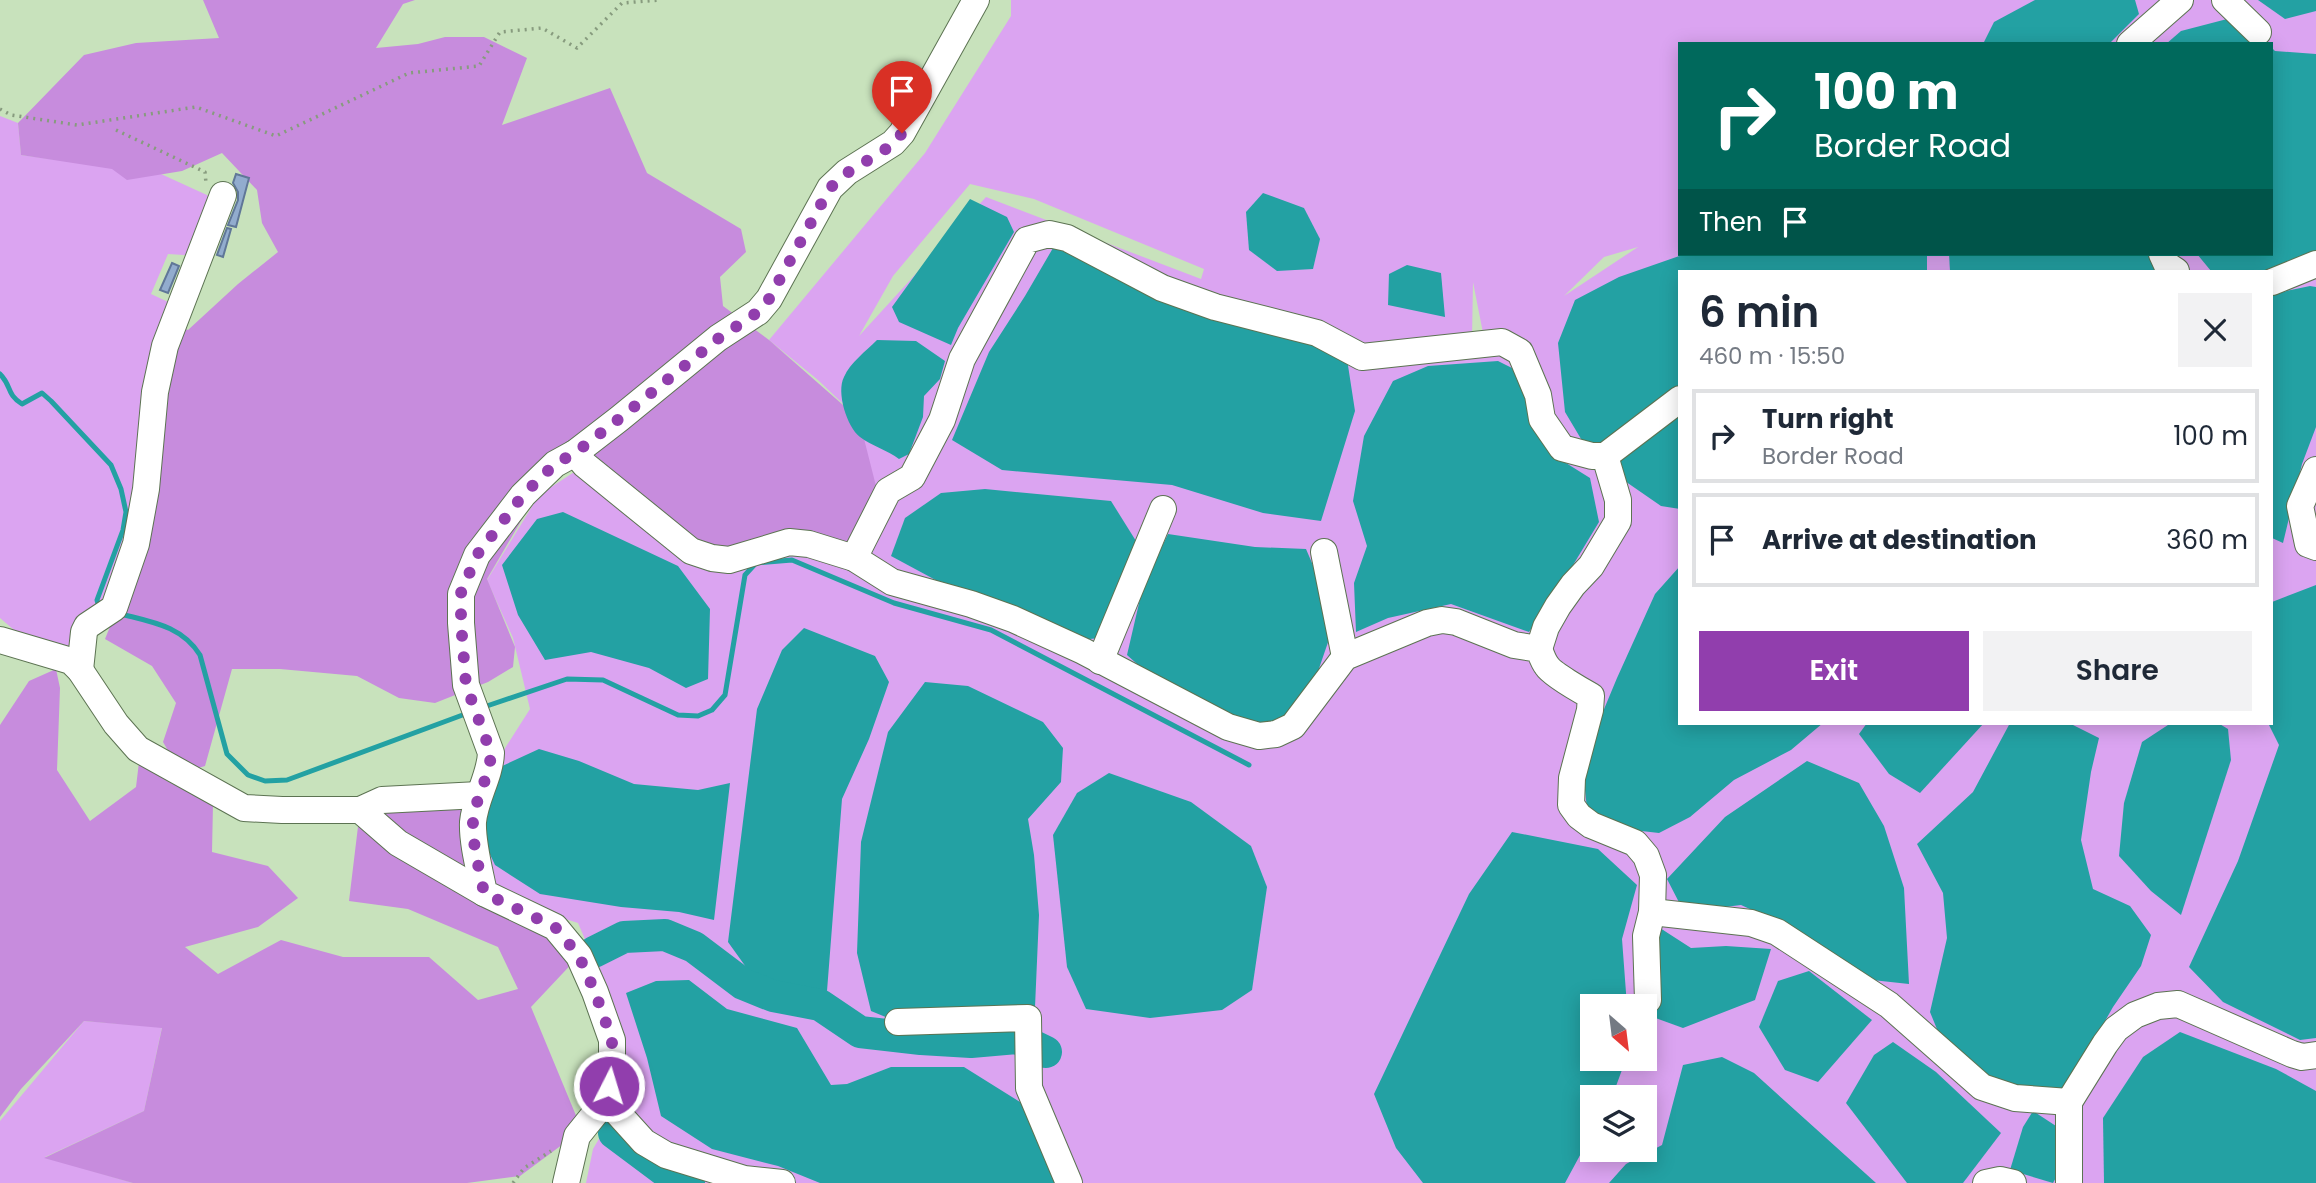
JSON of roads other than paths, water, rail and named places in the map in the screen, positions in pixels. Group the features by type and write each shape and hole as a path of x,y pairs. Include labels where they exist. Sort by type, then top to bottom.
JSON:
{"street":[{"path":"484,893 473,823 491,761 489,745 466,685 461,623 461,593 477,555 523,495 555,464 575,453 719,338 764,306 830,188 847,173 894,144 902,133 976,0"},
{"path":"2132,42 2180,0"},
{"path":"2225,0 2258,32"},
{"path":"80,670 84,632 87,626 106,613 138,534 146,489 155,392 166,346 223,195"},
{"path":"854,558 888,491 912,477 942,421 962,359 1027,240 1049,234 1067,238 1162,288 1214,307 1317,333 1362,357 1502,342 1520,352 1538,395 1542,419 1562,448 1592,456 1605,456 1678,401"},
{"path":"2163,256 2167,265 2174,270"},
{"path":"2273,282 2316,264"},
{"path":"575,453 691,551 729,560 789,542 809,544 854,558 892,582 1013,619 1100,660 1228,727 1259,736 1276,734 1293,726 1345,657 1427,623 1442,620 1456,622 1514,645 1539,649"},
{"path":"1605,456 1618,500 1618,521 1591,566 1558,606 1546,627 1539,649 1548,668 1569,681 1576,689 1591,696 1590,710 1572,778 1571,805 1579,816 1591,825 1635,843 1646,856 1653,875 1652,912 1646,936 1648,994"},
{"path":"2316,470 2301,506 2308,544 2316,547"},
{"path":"1100,660 1163,509"},
{"path":"1324,552 1345,657"},
{"path":"0,640 71,661 116,724 138,748 244,808 360,810 383,800 479,795"},
{"path":"360,810 398,843 484,893 555,927 579,956 612,1040 612,1071 606,1100 577,1136 566,1183"},
{"path":"1652,912 1751,923 1777,932 1889,1005 1982,1087 2015,1098 2069,1102"},
{"path":"2069,1183 2069,1102 2116,1029 2135,1015 2158,1006 2178,1004 2292,1054 2302,1057 2316,1055"},
{"path":"898,1021 1028,1018 1029,1088 1069,1183"},
{"path":"606,1100 644,1142 666,1155 744,1179 782,1183"},
{"path":"1986,1183 2000,1180 2013,1183"}],"water":[{"path":"2035,0 2135,0 2139,14 2111,42 1984,42 1994,22"},
{"path":"2258,0 2316,0 2316,11 2285,19"},
{"path":"2231,18 2263,42 2168,42 2181,31"},
{"path":"2273,49 2316,54 2316,259 2273,271 2210,270 2199,256 2273,256"},
{"path":"1263,193 1304,208 1320,239 1313,269 1277,271 1249,250 1246,212"},
{"path":"970,199 1007,217 1014,232 958,328 951,345 899,322 892,307"},
{"path":"1053,248 1150,269 1281,322 1347,359 1355,411 1321,521 1263,513 1172,485 1002,470 952,440 989,352"},
{"path":"1679,256 1927,256 1927,270 1678,270 1678,509 1661,506 1593,459 1565,412 1558,343 1575,300 1619,277"},
{"path":"1949,256 2168,256 2176,270 1950,270"},
{"path":"1407,265 1441,273 1445,317 1388,305 1389,274"},
{"path":"2316,287 2316,427 2302,464 2283,543 2273,538 2273,294"},
{"path":"877,340 916,341 945,361 940,379 924,396 923,417 909,454 899,459 855,432 847,418 842,400 842,383 847,372"},
{"path":"1498,361 1524,374 1550,453 1590,478 1599,522 1529,632 1451,604 1388,618 1356,632 1354,583 1367,546 1353,501 1364,436 1393,381 1428,366"},
{"path":"985,489 1111,501 1136,541 1101,638 1066,641 943,584 891,556 905,518 941,493"},
{"path":"563,512 678,566 710,609 708,679 686,688 649,668 591,652 545,660 518,615 502,565 537,519"},
{"path":"1168,534 1255,547 1306,549 1336,619 1314,683 1282,734 1182,704 1127,655 1143,586"},
{"path":"1678,568 1678,725 1821,725 1791,750 1734,780 1690,817 1659,833 1624,829 1588,818 1582,762 1655,594"},
{"path":"2316,585 2316,1038 2300,1040 2223,1002 2189,967 2238,861 2279,745 2269,725 2273,725 2273,602"},
{"path":"804,628 875,656 889,682 869,739 842,799 827,991 756,981 728,942 757,709 782,650"},
{"path":"925,682 968,686 1043,722 1063,748 1061,782 1028,819 1039,915 1035,1007 984,1024 910,1027 871,1011 857,953 861,842 888,732"},
{"path":"1866,725 1982,725 1920,793 1889,774 1859,734"},
{"path":"2009,725 2073,725 2099,738 2081,840 2093,889 2130,906 2151,935 2141,966 2113,1007 2067,1088 2023,1092 1950,1061 1930,1012 1947,938 1943,893 1917,844 1973,792"},
{"path":"2168,725 2221,725 2228,729 2231,760 2181,915 2151,891 2119,856 2124,803 2142,742"},
{"path":"539,749 579,761 634,784 698,790 730,783 714,920 679,912 621,907 540,894 495,865 469,810 500,767"},
{"path":"1807,761 1859,783 1884,826 1904,888 1909,984 1863,979 1798,931 1741,905 1684,912 1667,879 1725,817"},
{"path":"1109,773 1191,802 1251,846 1267,887 1252,990 1222,1010 1150,1018 1086,1009 1067,967 1053,835 1077,793"},
{"path":"1512,832 1598,849 1637,885 1622,939 1626,994 1580,994 1580,1071 1622,1071 1616,1085 1580,1085 1580,1155 1565,1183 1423,1183 1396,1148 1374,1094 1469,894"},
{"path":"1660,928 1691,948 1726,946 1771,949 1755,1000 1683,1028 1657,1019 1657,994 1647,994 1639,946"},
{"path":"1809,971 1872,1020 1818,1082 1785,1070 1759,1027 1778,981"},
{"path":"689,980 727,1009 797,1028 831,1085 847,1084 891,1067 964,1067 1033,1110 1062,1183 820,1183 778,1166 712,1149 661,1116 647,1058 626,993 656,981"},
{"path":"2180,1032 2276,1069 2316,1091 2316,1183 2104,1183 2103,1118 2143,1057"},
{"path":"1893,1042 1936,1072 2001,1133 1963,1183 1907,1183 1846,1103 1874,1055"},
{"path":"1722,1057 1754,1073 1876,1183 1609,1183 1630,1162 1657,1162 1657,1148 1662,1145 1683,1065"},
{"path":"2033,1111 2056,1126 2063,1165 2053,1183 2010,1170 2023,1127"}],"waterway":[{"path":"0,374 14,397 22,404 42,393 111,465 121,489 126,512 123,530 97,600 99,607"},
{"path":"481,708 567,679 603,680 678,715 698,716 712,710 725,695 745,575 756,563 792,560 894,603 991,630 1249,765"},
{"path":"121,614 175,631 193,645 200,655 227,754 248,775 265,781 287,780 468,713"},
{"path":"594,952 624,937 665,935 694,947 743,984 773,996 820,1005 860,1032 971,1042 1017,1038 1046,1052"},
{"path":"614,1133 669,1174 689,1183"}]}
